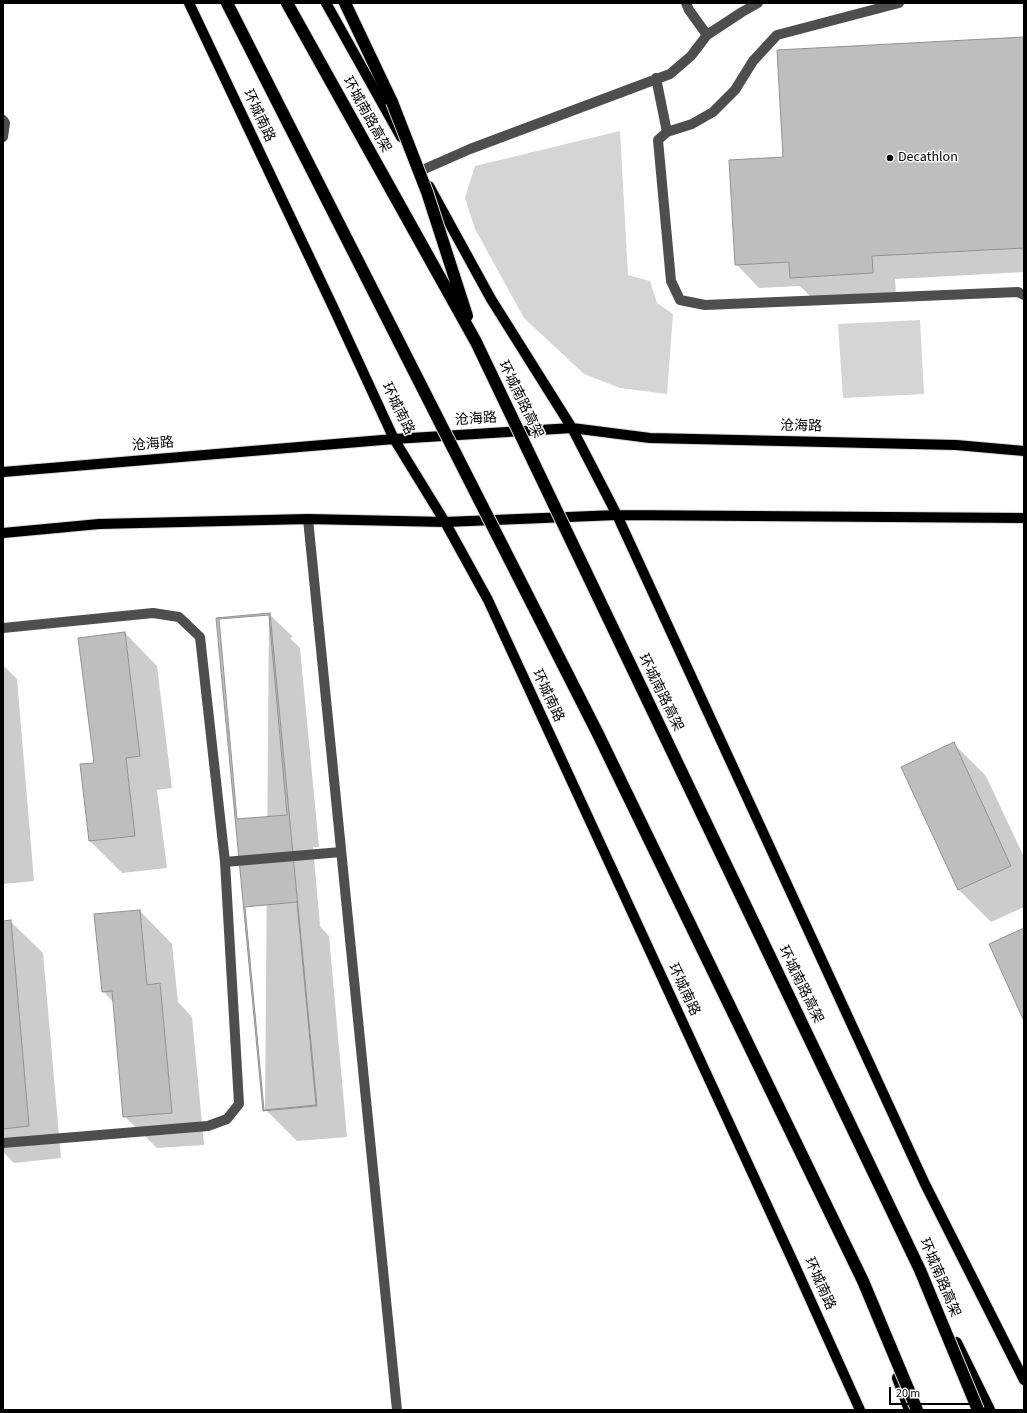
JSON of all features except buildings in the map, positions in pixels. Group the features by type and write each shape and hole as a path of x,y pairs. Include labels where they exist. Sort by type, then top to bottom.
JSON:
{"highway":[{"path":"227,3 598,734 863,1281 917,1410"},
{"name":"环城南路高架","path":"287,3 476,342 920,1270 978,1410"},
{"path":"345,3 392,102 427,192 476,342"},
{"path":"920,1270 989,1410"},
{"path":"863,1281 910,1410"}],"main road":[{"name":"环城南路","path":"189,3 334,308 394,439 446,522 488,600 805,1286 860,1410"},
{"path":"326,3 492,299 572,428 617,515 926,1184 1024,1380"},
{"name":"沧海路","path":"3,472 394,439 572,428 650,438 956,445 1024,451"},
{"path":"3,533 99,524 308,519 446,522 617,515 1024,518"}],"street":[{"path":"686,3 689,10 707,35"},
{"path":"420,172 470,149 670,74 691,56 707,35 758,3"},
{"path":"899,3 777,35 753,61 735,90 713,112 692,124 667,132 658,140 671,281 680,300 705,305 1018,292 1024,295"},
{"path":"656,78 667,132"},
{"path":"3,120 5,124 3,137"},
{"path":"308,519 397,1410"},
{"path":"3,628 153,613 179,618 200,637 225,862 239,1104 227,1119 208,1126 3,1143"},
{"path":"225,862 341,852"}],"shaded area":[{"path":"620,131 628,275 650,281 657,303 673,314 667,394 620,388 584,374 524,318 475,229 465,198 475,166"},
{"path":"920,320 924,394 843,398 838,324"}],"place":[{"name":"Decathlon","path":"890,158"}]}
